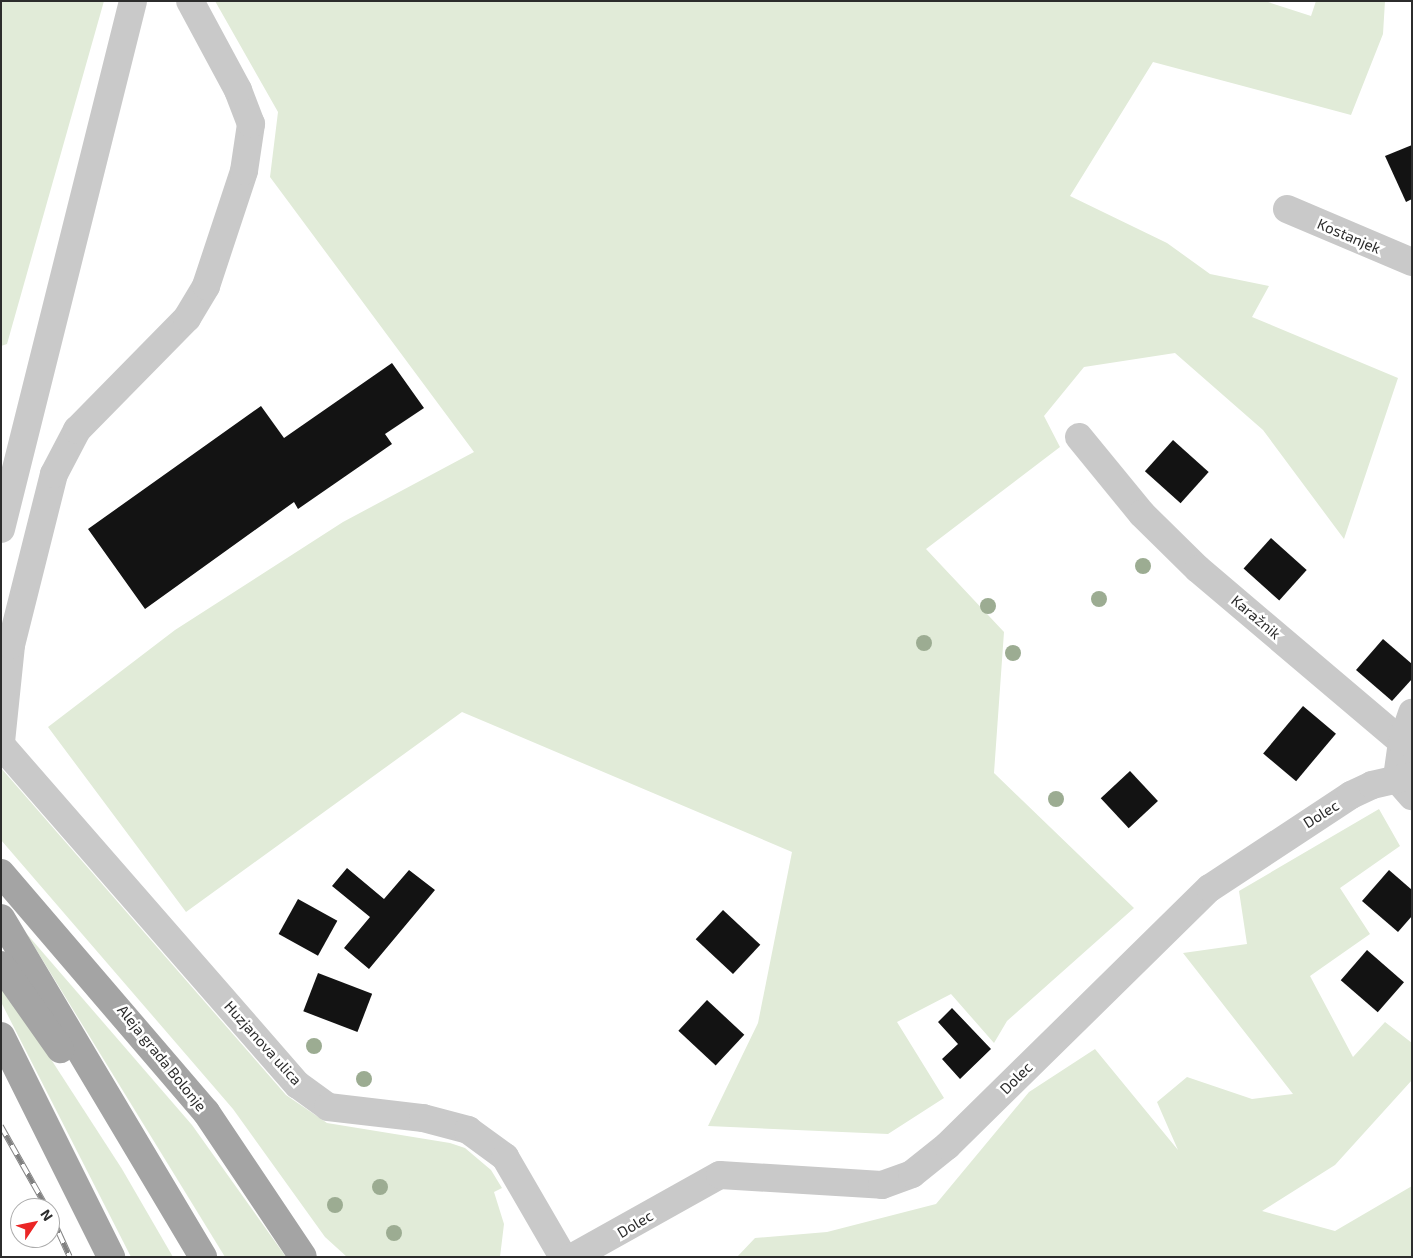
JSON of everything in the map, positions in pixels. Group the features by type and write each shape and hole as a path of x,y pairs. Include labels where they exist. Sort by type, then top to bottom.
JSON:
{"main road":[{"name":"Aleja grada Bolonje","path":"1,873 206,1112 303,1257"},
{"path":"1,918 120,1124 203,1257"},
{"path":"1,966 120,1124"},
{"path":"1,1036 111,1257"}],"street":[{"path":"1,529 134,1"},
{"path":"1,744 11,645 54,474 77,430 187,318 206,286 244,171 251,124 238,90 190,1"},
{"name":"Kostanjek","path":"1287,209 1412,262"},
{"name":"Karažnik","path":"1079,437 1142,514 1198,569 1402,742"},
{"path":"1407,784 1402,742 1412,713"},
{"name":"Huzjanova ulica","path":"1,744 298,1085 328,1107 423,1118 468,1130 505,1157 563,1257"},
{"name":"Dolec","path":"573,1257 720,1175 882,1185 912,1174 947,1146 1210,888 1351,795 1407,784"}],"green space":[{"path":"1,1 104,1 7,344 1,346"},
{"path":"215,1 1265,1 1311,16 1316,1 1385,1 1383,34 1351,115 1153,62 1070,196 1167,243 1210,274 1269,286 1252,317 1398,378 1344,539 1263,430 1175,353 1084,367 1044,416 1060,447 926,549 1004,632 994,773 1134,908 1007,1021 994,1043 951,994 897,1022 944,1098 888,1134 708,1126 758,1023 792,852 462,712 186,912 48,727 175,630 343,522 474,452 270,177 278,112"},
{"path":"1,768 286,1095 327,1123 450,1143 465,1148 491,1170 502,1188 494,1192 504,1224 500,1257 347,1257 325,1237 233,1109 1,840"},
{"path":"1379,809 1400,846 1340,888 1370,934 1310,976 1353,1057 1385,1022 1412,1043 1412,1080 1335,1165 1262,1211 1335,1231 1412,1186 1412,1257 737,1257 755,1238 827,1232 936,1204 1029,1092 1095,1049 1178,1150 1157,1102 1187,1077 1252,1099 1293,1094 1183,953 1247,944 1239,891"},
{"path":"26,933 192,1125 286,1257 225,1257"},
{"path":"1,982 122,1169 173,1257 131,1257 1,1002"}],"building":[{"path":"1412,145 1412,199 1406,202 1385,156"},
{"path":"392,363 424,408 385,434 392,444 298,509 294,502 145,609 88,529 261,406 284,438"},
{"path":"1173,440 1209,472 1181,503 1145,471"},
{"path":"1271,538 1307,570 1279,601 1244,568"},
{"path":"1383,639 1412,664 1412,679 1392,701 1356,670"},
{"path":"1303,706 1336,734 1296,781 1263,753"},
{"path":"1130,771 1158,801 1129,828 1101,798"},
{"path":"347,868 384,899 409,870 435,890 369,969 344,948 370,917 332,886"},
{"path":"1389,870 1412,890 1412,916 1398,932 1362,901"},
{"path":"298,899 337,921 318,956 279,934"},
{"path":"723,910 760,945 733,974 696,939"},
{"path":"1367,950 1404,982 1378,1012 1341,980"},
{"path":"318,973 372,994 357,1032 303,1011"},
{"path":"707,1000 744,1035 716,1065 678,1031"},
{"path":"952,1008 991,1049 960,1079 942,1059 958,1044 938,1022"}],"railway":[{"path":"1,1126 41,1198"},
{"path":"60,1235 70,1257"}]}
